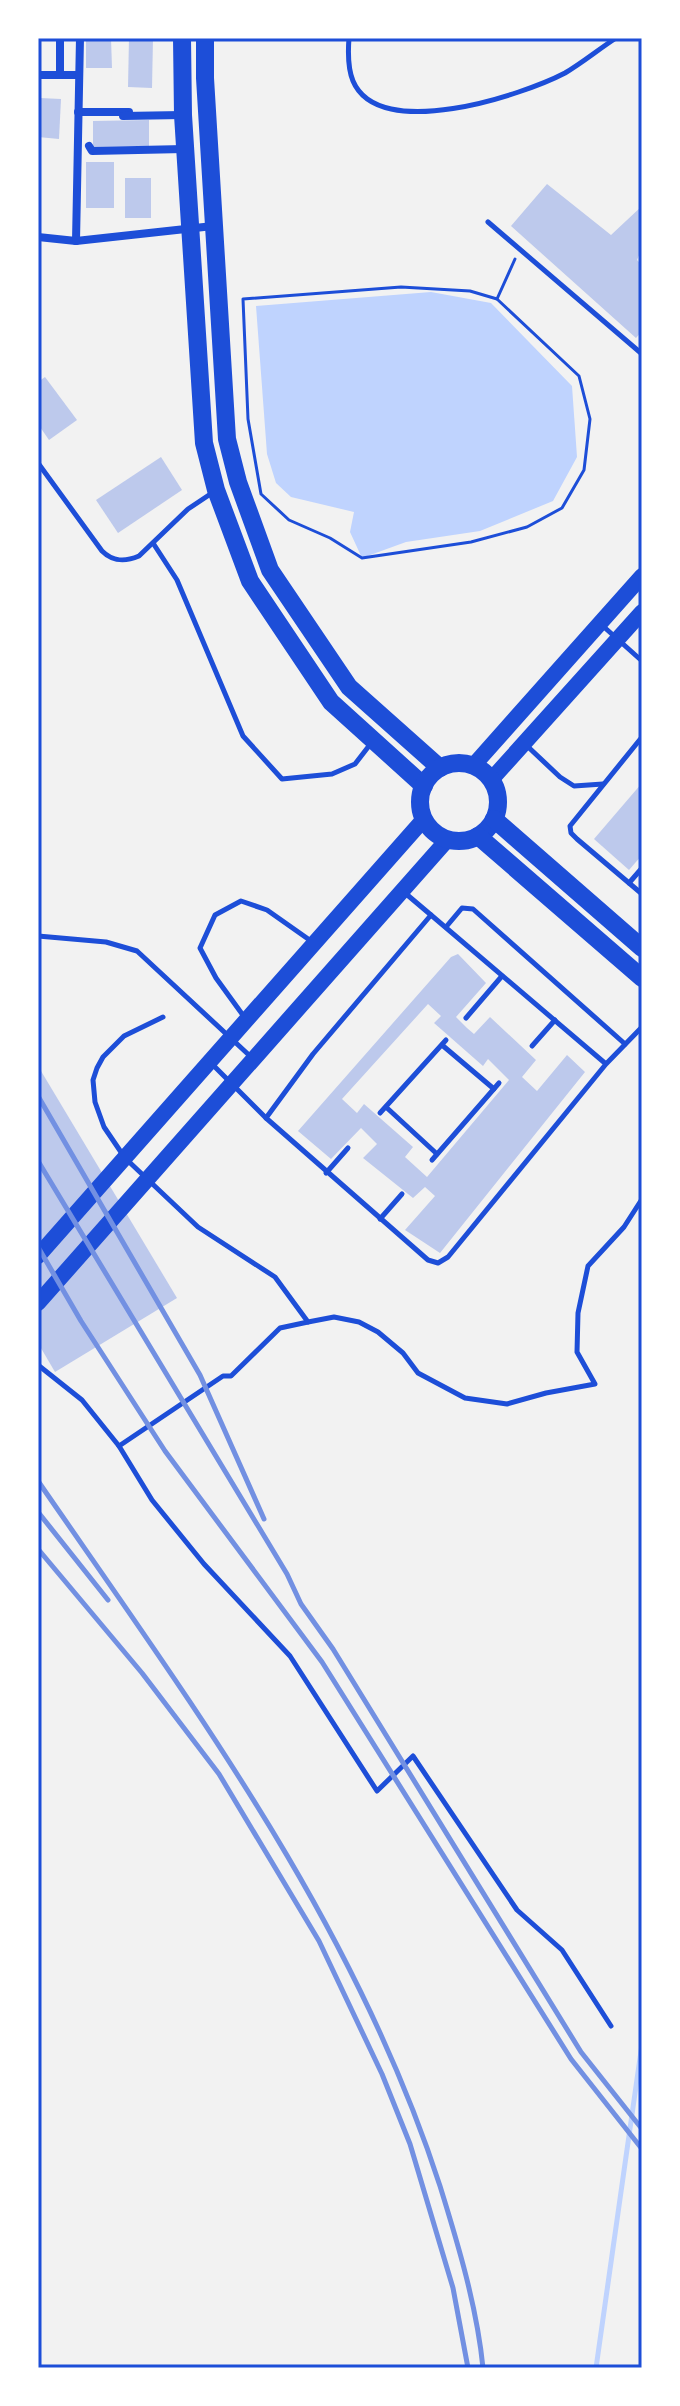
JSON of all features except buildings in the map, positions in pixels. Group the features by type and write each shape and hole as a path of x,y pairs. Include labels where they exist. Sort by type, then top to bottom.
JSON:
{"main road":[{"path":"182,38 183,115 204,443 216,490 250,581 331,702 424,786"},
{"path":"205,38 227,439 238,482 270,570 349,687 440,768"},
{"path":"473,766 642,576"},
{"path":"491,780 642,612"},
{"path":"451,764 473,766 491,780 498,799 494,819 478,836 448,839 439,835 424,819 420,802 424,786 440,768 451,764"},
{"path":"38,1256 424,819"},
{"path":"494,819 642,948"},
{"path":"478,836 642,978"},
{"path":"38,1303 448,839"}],"street":[{"path":"60,38 60,75"},
{"path":"76,241 80,38"},
{"path":"38,75 79,75"},
{"path":"78,112 183,115"},
{"path":"89,146 92,151 185,149"},
{"path":"38,237 76,241 214,226"}],"lane":[{"path":"349,38 353,81 361,92 390,108 426,112 501,99 565,73 616,38"},
{"path":"488,222 642,354"},
{"path":"38,463 108,557 116,560 139,556 188,509 216,490"},
{"path":"153,543 177,580 243,736 282,779 332,774 355,764 373,740"},
{"path":"600,623 642,661"},
{"path":"642,737 575,816 570,826 571,833 642,894"},
{"path":"525,743 560,777 574,786 603,784"},
{"path":"629,883 642,868"},
{"path":"402,891 606,1064"},
{"path":"246,1020 216,978 200,948 215,915 241,901 267,910 315,943"},
{"path":"446,927 462,908 473,909 625,1044"},
{"path":"266,1118 313,1054 431,915"},
{"path":"38,936 106,942 137,951 254,1059"},
{"path":"466,1018 502,976"},
{"path":"163,1017 124,1036 103,1057 93,1080 95,1102 104,1127 125,1158 198,1227 275,1277 308,1322"},
{"path":"532,1046 555,1020"},
{"path":"210,1062 326,1173 428,1260 438,1263 448,1257 606,1064 642,1027"},
{"path":"380,1113 444,1042 494,1089"},
{"path":"432,1160 499,1083"},
{"path":"386,1107 437,1154"},
{"path":"326,1173 348,1148"},
{"path":"380,1219 402,1194"},
{"path":"119,1446 223,1376 231,1376 280,1328 334,1317 359,1322 378,1332 418,1373 465,1398 507,1404 595,1384 577,1352 578,1313 588,1266 624,1227 642,1199"},
{"path":"38,1365 82,1400 119,1446 152,1500 290,1656 377,1791 413,1756 517,1910 562,1950 611,2026"}],"path":[{"path":"497,299 519,248"},
{"path":"401,287 470,291 497,299 579,376 590,419 586,457 584,470 562,508 527,527 471,542 362,558 330,538 289,520 261,494 248,419 243,299 401,287"}],"water":[{"path":"431,292 491,303 572,386 577,457 553,501 480,531 406,542 362,558 350,532 354,512 291,497 276,483 267,454 256,306"}],"waterway":[{"path":"596,2368 642,2044"}],"railway":[{"path":"38,1096 200,1375 264,1519"},
{"path":"38,1161 287,1574 301,1604 333,1649 581,2052 642,2129"},
{"path":"38,1247 81,1321 165,1451 322,1662 571,2059 642,2149"},
{"path":"38,1481 154,1649 265,1819 363,1997 405,2089 440,2186 472,2299 483,2368"},
{"path":"38,1512 108,1600"},
{"path":"38,1549 142,1673 219,1774 319,1941 382,2074 410,2144 453,2288 468,2368"}]}
